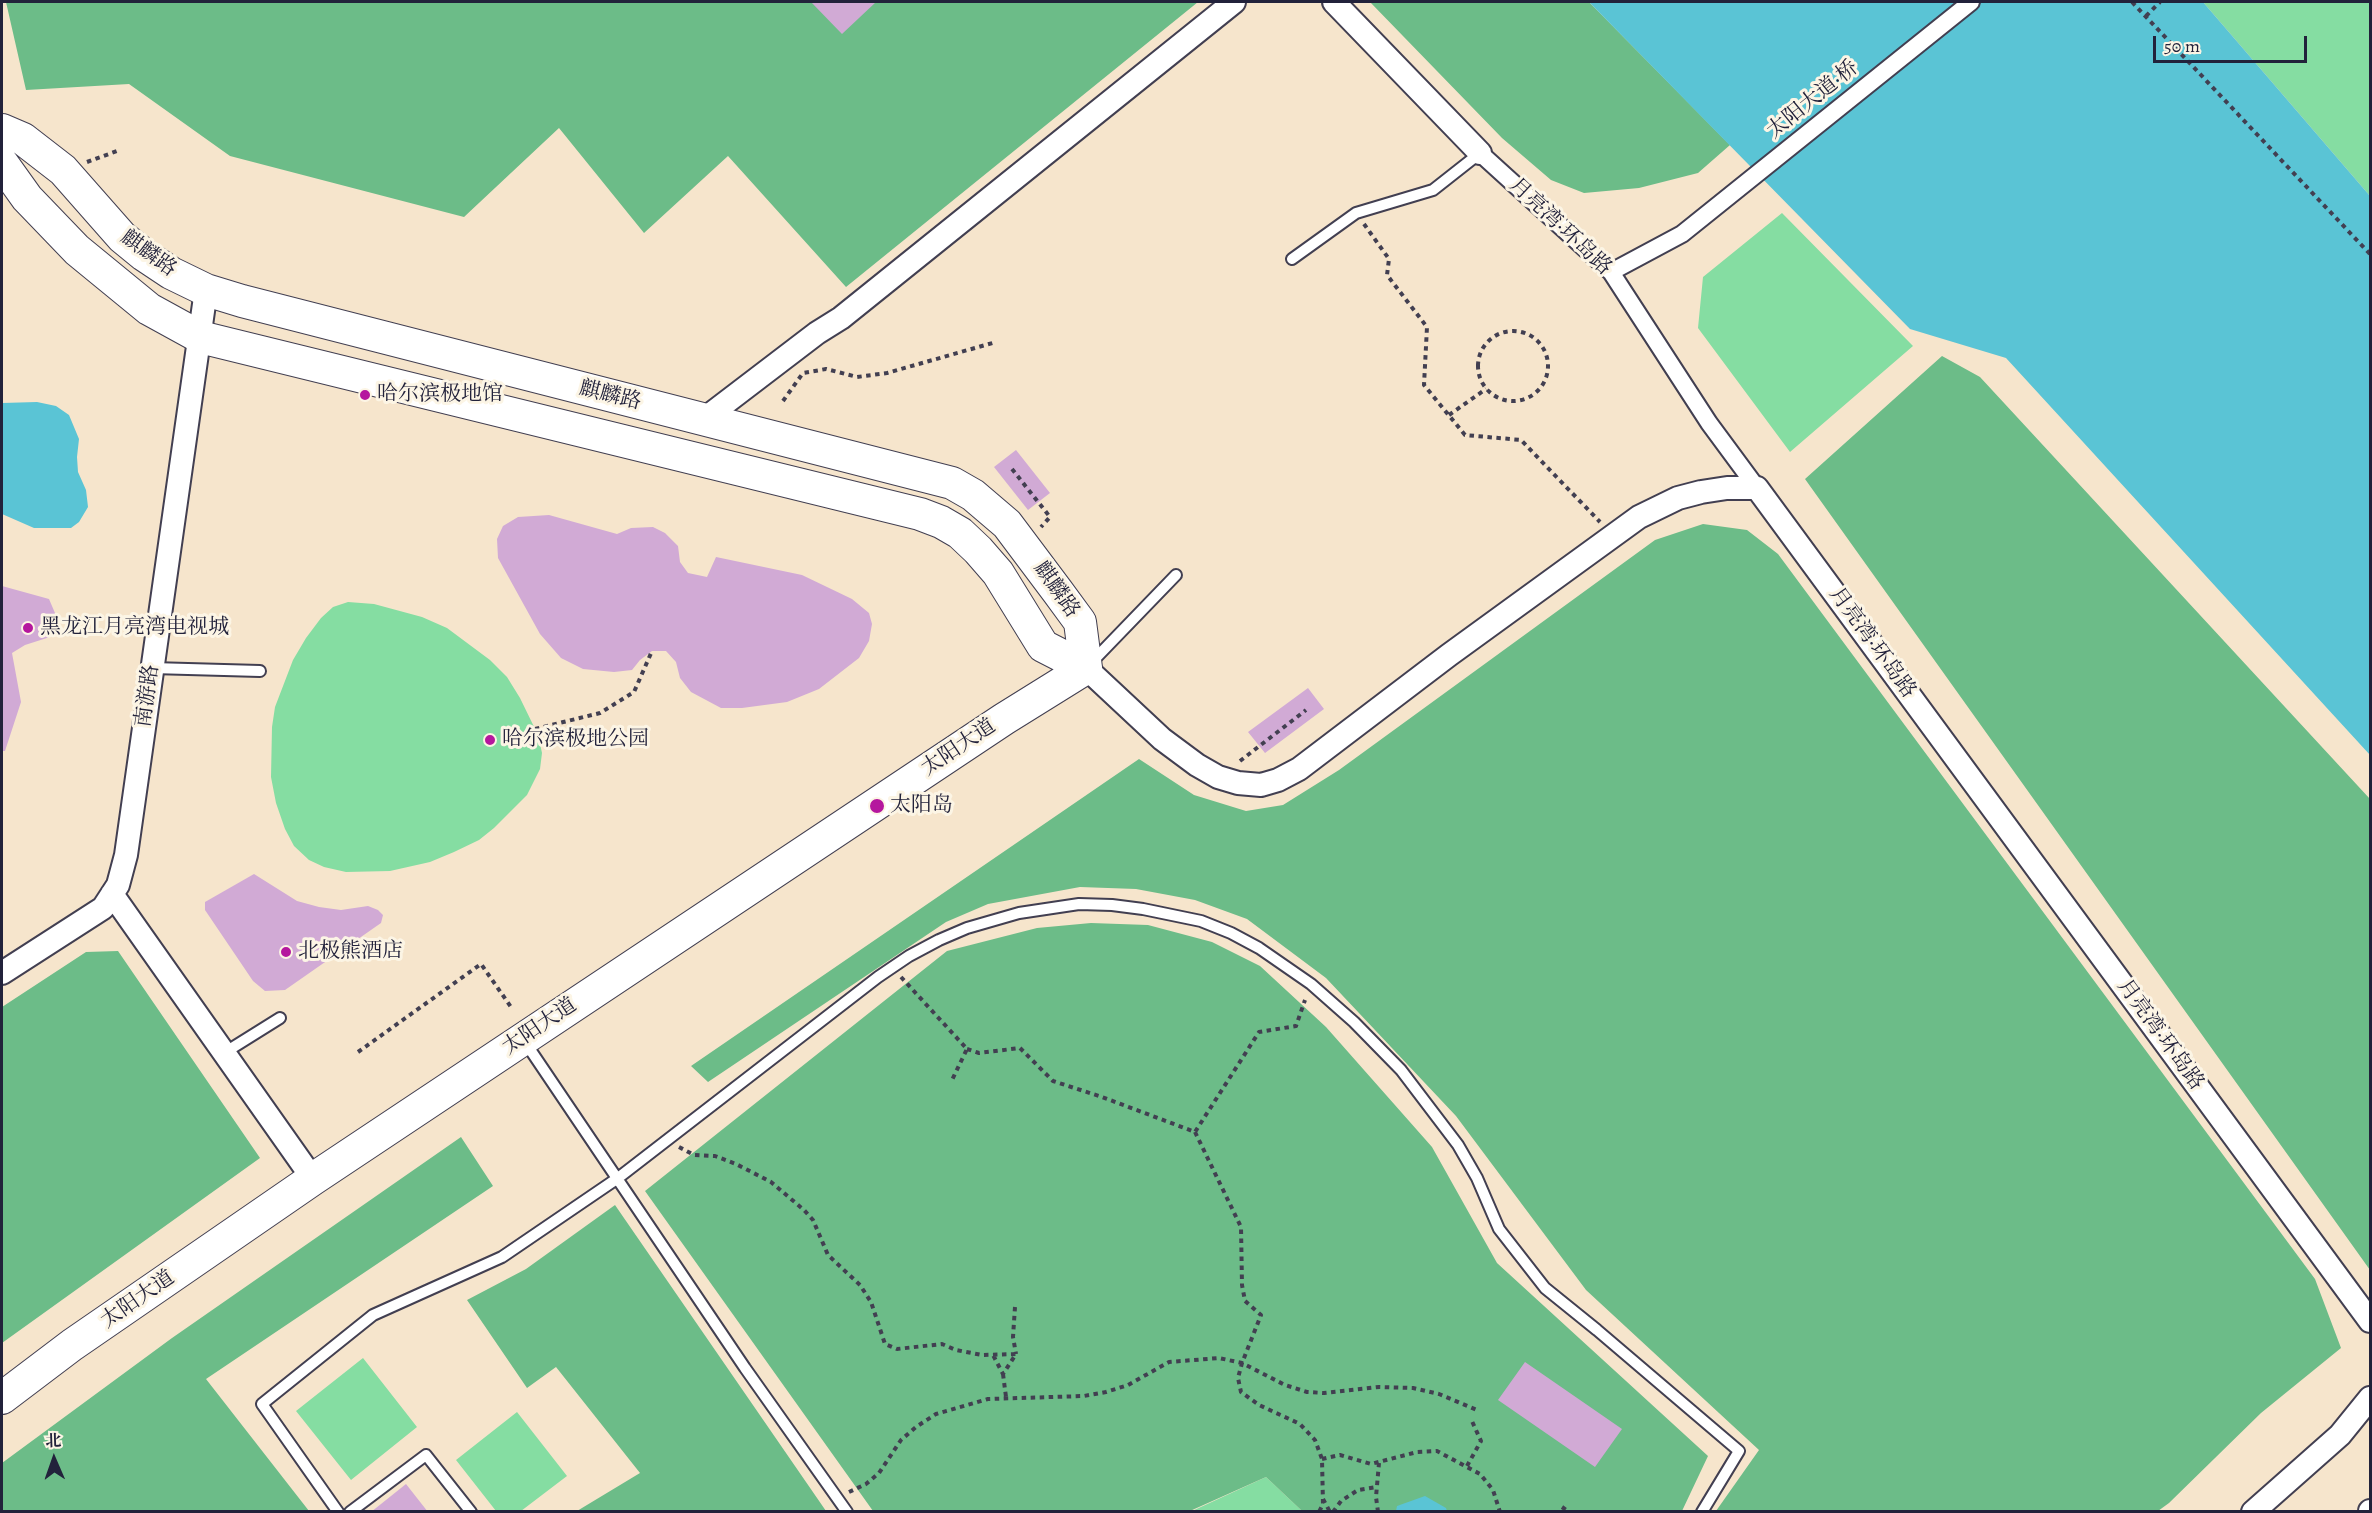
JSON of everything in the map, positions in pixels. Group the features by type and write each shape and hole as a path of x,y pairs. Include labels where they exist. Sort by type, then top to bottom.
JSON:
{"main road":[{"name":"麒麟路","path":"9,140 63,170 122,237 137,249 171,273 206,290 952,483 991,508 1024,545 1080,622 1086,668"},
{"name":"麒麟路","path":"2,163 27,198 77,250 149,309 200,337 920,514 960,533 998,573 1043,646 1086,668"},
{"name":"太阳大道","path":"2,1398 72,1345 313,1179 1004,718 1086,668"}],"street":[{"path":"703,420 817,333 841,318 1234,2"},
{"name":"月亮湾·环岛路","path":"1334,2 1480,153 1611,272 1709,423 2370,1321"},
{"name":"太阳大道·桥","path":"1611,272 1682,234 1971,2"},
{"name":"南游路","path":"2,973 103,908 118,885 126,855 206,290"},
{"path":"1086,668 1162,738 1218,777 1238,783 1261,785 1278,780 1299,769 1449,655 1613,536 1657,507 1678,498 1709,490 1757,488"},
{"path":"112,894 313,1179"},
{"path":"2253,1512 2340,1435 2370,1398"}],"lane":[{"path":"1292,259 1356,213 1433,190 1480,153"},
{"path":"1086,668 1176,575"},
{"path":"152,668 260,671"},
{"path":"338,1512 262,1404 373,1315 502,1257 618,1178 892,967 939,940 993,920 1079,904 1112,905 1192,919 1221,929 1259,948 1311,984 1377,1045 1401,1070 1458,1145 1477,1178 1499,1229 1545,1288 1597,1329 1739,1450 1702,1512"},
{"path":"224,1053 280,1018"},
{"path":"523,1039 745,1368 847,1512"},
{"path":"350,1512 426,1455 471,1512"}],"path":[{"path":"2132,2 2370,254"},
{"path":"2146,16 2160,2"},
{"path":"1356,213 1389,259 1387,275 1427,327 1424,385 1465,435 1521,440 1613,536"},
{"path":"1515,331 1527,333 1536,340 1548,360 1544,382 1537,392 1517,401 1505,400 1486,389 1480,380 1477,368 1479,356 1492,337 1503,332 1515,331"},
{"path":"783,400 803,373 826,369 857,377 887,373 996,342"},
{"path":"1449,415 1486,389"},
{"path":"1012,470 1050,518 1024,545"},
{"path":"535,729 600,713 634,692 652,651"},
{"path":"1218,777 1305,710"},
{"path":"358,1052 481,964 511,1007"},
{"path":"892,967 967,1049 979,1053 1020,1048 1053,1082 1102,1097 1196,1132 1241,1227 1242,1285 1245,1301 1261,1315 1238,1378 1241,1392 1259,1405 1300,1424 1315,1440 1322,1459 1323,1498 1319,1512"},
{"path":"1196,1132 1259,1032 1296,1026 1311,984"},
{"path":"952,1080 967,1049"},
{"path":"669,1139 694,1155 715,1156 771,1182 804,1210 813,1220 828,1255 866,1293 885,1344 897,1349 942,1344 956,1350 993,1355 1016,1354"},
{"path":"1003,1374 1016,1354 1013,1337 1016,1307"},
{"path":"993,1355 1003,1374 1006,1397"},
{"path":"837,1498 879,1473 901,1440 936,1414 987,1399 1084,1396 1106,1392 1128,1385 1169,1362 1219,1358 1242,1363 1285,1385 1307,1392 1379,1387 1413,1388 1439,1394 1477,1410"},
{"path":"1467,1466 1481,1441 1471,1419"},
{"path":"1322,1459 1340,1455 1371,1464 1417,1452 1437,1451 1480,1474 1493,1490 1500,1512"},
{"path":"1378,1512 1379,1463"},
{"path":"1323,1498 1332,1512 1341,1501 1358,1490 1377,1487"},
{"path":"1562,1507 1569,1512"}],"green space":[{"path":"6,2 1198,2 846,287 728,156 644,233 559,128 464,217 230,156 129,84 26,90"},
{"path":"1370,2 1589,2 1730,145 1698,173 1639,188 1584,193 1551,180 1502,138"},
{"path":"2203,2 2370,2 2370,196"},
{"path":"1782,213 1913,346 1790,452 1698,328 1703,277"},
{"path":"1942,356 1980,377 2370,799 2370,1270 1805,479"},
{"path":"1703,524 1747,530 1778,554 2315,1279 2341,1348 2261,1413 2158,1511 1716,1511 1759,1450 1586,1290 1456,1116 1326,978 1247,919 1195,900 1136,889 1080,887 988,904 946,922 708,1082 691,1066 1139,759 1194,795 1246,811 1283,805 1339,770 1655,540"},
{"path":"348,602 374,604 422,617 447,628 490,660 507,677 538,735 542,753 540,769 527,795 479,840 430,862 390,871 346,872 324,867 309,860 294,846 276,803 271,777 272,727 275,707 293,660 306,638 321,618 333,607"},
{"path":"1091,923 1148,925 1212,942 1260,966 1326,1027 1432,1147 1497,1263 1708,1456 1682,1511 1302,1511 1266,1477 1190,1511 873,1511 645,1191 947,951 1037,928"},
{"path":"118,951 260,1158 2,1343 2,1007 86,952"},
{"path":"461,1137 493,1186 206,1379 309,1511 2,1511 2,1463 172,1338"},
{"path":"615,1205 826,1511 577,1511 640,1473 556,1367 527,1388 467,1300 526,1269"},
{"path":"363,1358 417,1427 351,1480 296,1411"},
{"path":"517,1412 567,1476 521,1511 496,1511 456,1460"},
{"path":"1266,1477 1302,1511 1190,1512"}],"water":[{"path":"1589,2 2203,2 2370,196 2370,755 2006,358 1910,329"},
{"path":"37,402 56,406 69,415 79,439 78,472 86,490 88,507 79,522 71,528 34,528 2,514 2,403"},
{"path":"1425,1496 1446,1508 1447,1511 1396,1511 1397,1506"}],"building":[{"path":"811,2 876,2 842,34"},
{"path":"1016,450 1050,493 1028,510 994,467"},
{"path":"549,515 617,534 631,528 653,527 665,533 678,546 680,562 688,573 707,577 716,557 802,575 852,599 869,613 872,624 869,641 859,658 819,689 787,702 742,708 721,708 691,692 680,678 676,662 666,651 652,651 632,670 614,672 583,669 561,658 540,634 498,558 497,539 503,526 518,517"},
{"name":"黑龙江月亮湾电视城","path":"2,586 49,599 58,620 50,637 25,645 12,653 21,702 5,751 2,751"},
{"path":"1308,688 1324,709 1265,753 1248,732"},
{"name":"北极熊酒店","path":"254,874 297,901 341,910 368,906 383,915 381,923 285,990 265,991 253,981 205,910 205,902"},
{"path":"1525,1362 1622,1429 1595,1467 1498,1400"},
{"path":"406,1484 428,1512 371,1512"}],"place":[{"name":"哈尔滨极地馆","path":"365,395"},
{"name":"黑龙江月亮湾电视城","path":"28,628"},
{"name":"哈尔滨极地公园","path":"490,740"},
{"name":"太阳岛","path":"877,806"},
{"name":"北极熊酒店","path":"286,952"}]}
